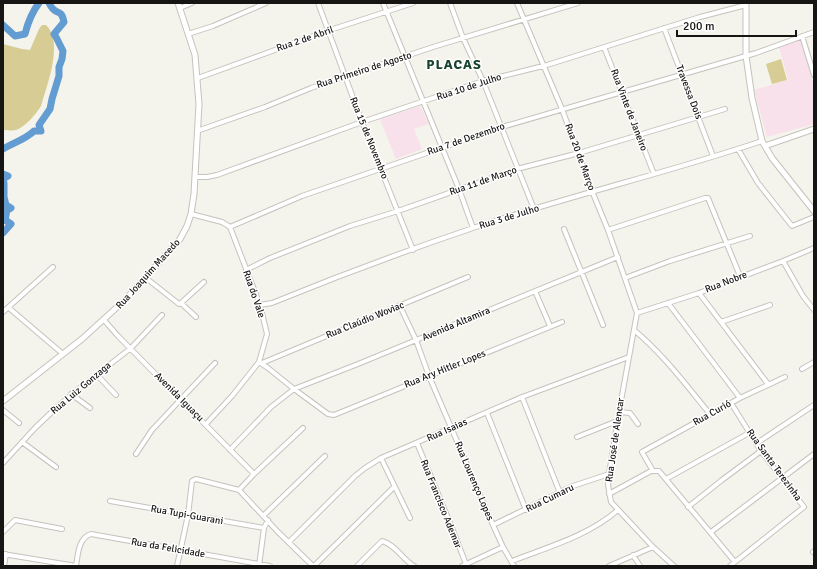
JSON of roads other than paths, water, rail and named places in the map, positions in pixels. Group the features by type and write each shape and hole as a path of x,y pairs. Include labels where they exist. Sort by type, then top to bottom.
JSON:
{"street":[{"path":"179,5 192,3"},
{"path":"188,34 213,26 266,3"},
{"name":"Rua 15 de Novembro","path":"318,3 327,31 413,250"},
{"path":"383,3 459,189 473,228"},
{"name":"Rua 2 de Abril","path":"198,78 327,31 413,3"},
{"path":"450,3 463,38 502,127 517,169 534,209"},
{"name":"Rua 20 de Março","path":"517,3 562,109 626,278 637,313"},
{"name":"Rua Primeiro de Agosto","path":"197,131 265,107 311,88 463,38 578,3"},
{"path":"746,4 746,56 752,98 763,143 782,171 814,211"},
{"name":"Rua 10 de Julho","path":"195,178 217,175 362,122 423,103 483,81 544,65 746,4"},
{"name":"Rua Joaquim Macedo","path":"3,401 104,320 146,278 180,238 191,214 194,194 199,104 198,78 195,55 179,5"},
{"name":"Travessa Dois","path":"664,28 713,156"},
{"name":"Rua 7 de Dezembro","path":"230,227 302,196 502,127 746,56 814,32"},
{"path":"802,36 814,76"},
{"name":"Rua Vinte de Janeiro","path":"604,47 654,174"},
{"name":"Rua 11 de Março","path":"246,270 270,258 331,233 517,169 579,153 725,109"},
{"path":"763,143 814,129"},
{"name":"Rua 3 de Julho","path":"260,305 272,303 364,266 473,228 592,191 763,143"},
{"path":"738,149 758,183 792,226 814,217"},
{"path":"608,230 708,198 740,276"},
{"path":"191,214 222,222 230,227"},
{"name":"Rua do Vale","path":"230,227 260,305 267,334 260,362"},
{"path":"564,229 603,325"},
{"path":"626,278 670,261 750,236"},
{"name":"Rua Nobre","path":"637,313 783,261 814,248"},
{"name":"Avenida Altamira","path":"230,450 271,407 294,389 618,257"},
{"path":"783,261 803,296 814,310"},
{"path":"3,312 53,267"},
{"name":"Rua Claúdio Woviac","path":"260,362 468,277"},
{"path":"146,278 177,303 181,303 196,317"},
{"path":"181,303 204,282"},
{"path":"535,291 550,326"},
{"path":"698,292 768,384"},
{"path":"668,303 740,398"},
{"path":"721,322 770,305"},
{"name":"Rua Lourenço Lopes","path":"400,306 416,340 429,376 493,525 514,566"},
{"path":"9,308 63,354"},
{"name":"Rua José de Alencar","path":"637,313 617,421 609,474 609,494 611,502 618,510 653,547 674,566"},
{"name":"Rua Luiz Gonzaga","path":"3,464 22,442 72,394 131,348 162,316"},
{"name":"Avenida Iguaçu","path":"104,320 254,474"},
{"name":"Rua Ary Hitler Lopes","path":"294,389 328,414 336,414 562,322"},
{"path":"634,330 673,368 710,414"},
{"name":"Rua Isaias","path":"289,542 355,476 381,458 522,397 629,357"},
{"path":"206,424 232,396 260,362 294,389"},
{"path":"802,369 814,362"},
{"path":"136,454 152,430 215,363"},
{"path":"97,375 116,395"},
{"name":"Rua Curió","path":"653,470 642,452 740,398 785,377"},
{"path":"72,394 90,408"},
{"path":"522,397 560,493"},
{"name":"Rua Santa Terezinha","path":"731,403 761,451 804,507 734,562"},
{"path":"757,444 814,405"},
{"path":"3,410 19,423"},
{"path":"619,412 630,412 638,424"},
{"path":"487,413 526,510"},
{"path":"577,437 617,421"},
{"path":"239,490 303,428"},
{"path":"666,479 749,433"},
{"path":"22,442 56,466"},
{"name":"Rua Francisco Ademar","path":"417,443 464,565"},
{"path":"688,507 761,451"},
{"path":"711,532 783,479 814,454"},
{"path":"263,516 325,456"},
{"path":"381,458 410,518"},
{"path":"609,494 653,470 659,471 688,507 711,532 734,562 730,566"},
{"name":"Rua Cumaru","path":"493,525 573,486 609,474"},
{"path":"177,566 188,515 193,480 196,479 239,490 314,566 394,487"},
{"name":"Rua Tupi-Guarani","path":"110,501 264,528"},
{"path":"512,561 586,531 608,519 618,510"},
{"path":"3,532 15,520 62,529"},
{"path":"259,565 264,528 268,520"},
{"name":"Rua da Felicidade","path":"76,566 82,541 85,537 91,534 270,566"},
{"path":"357,566 382,541 386,542 396,550 408,565 414,566"},
{"path":"464,565 503,547"},
{"path":"609,566 653,547"},
{"path":"4,566 4,554 76,566"},
{"path":"634,555 640,566"}],"waterway":[{"path":"3,25 15,36 25,34 30,17 39,3"},
{"path":"3,149 23,139 34,131 41,131 39,125 50,109 59,76 59,67 63,51 54,34 64,22 61,14 55,11 49,3"},
{"path":"3,174 8,176 3,179"},
{"path":"3,181 6,205 11,208 7,210 5,220 11,224 3,233"}],"district":[{"name":"PLACAS","path":"454,64"}]}
